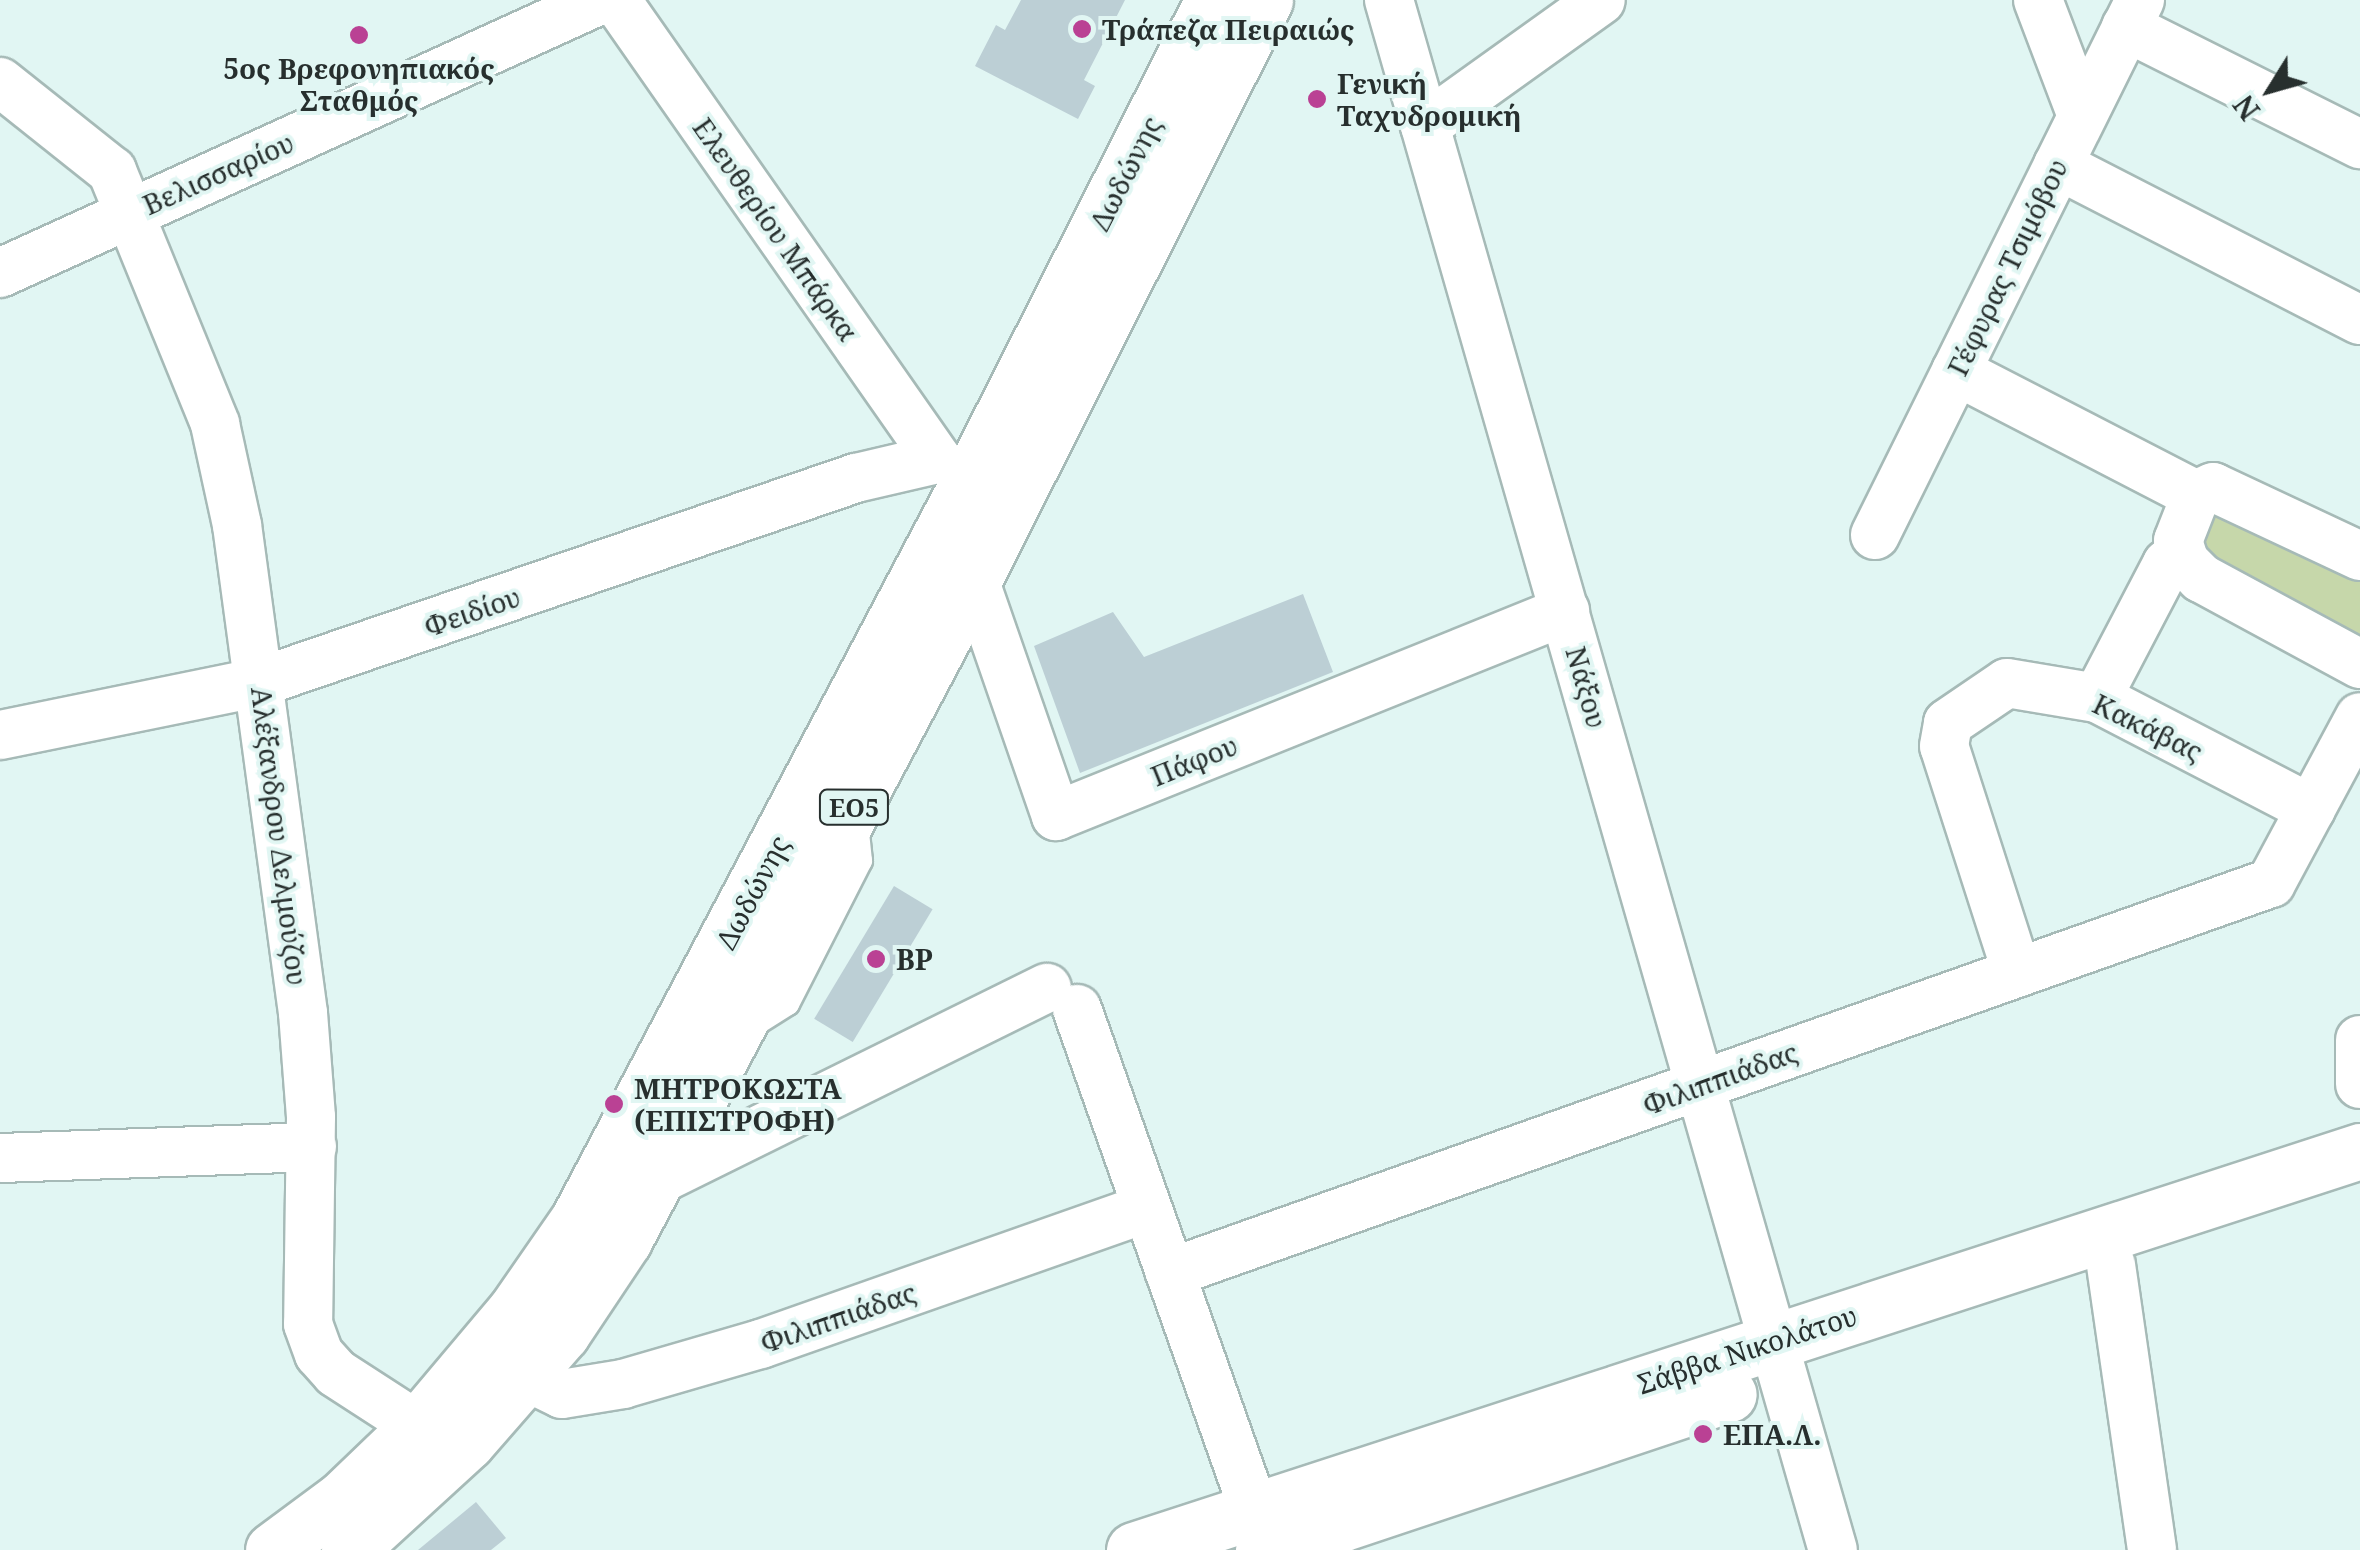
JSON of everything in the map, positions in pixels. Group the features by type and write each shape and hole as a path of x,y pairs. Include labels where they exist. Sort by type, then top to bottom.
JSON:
{"main road":[{"name":"Δωδώνης","path":"349,1550 443,1434 515,1311 578,1220 958,472 1212,0"},
{"name":"Δωδώνης","path":"274,1550 342,1499 525,1376 595,1288 731,1041 974,579 1264,0"},
{"name":"Σάββα Νικολάτου","path":"1134,1550 1258,1530 1780,1357 2360,1151"},
{"name":"Σάββα Νικολάτου","path":"1780,1357 2111,1265 2360,1187"}],"street":[{"name":"Βελισσαρίου","path":"0,273 600,0"},
{"name":"Ελευθερίου Μπάρκα","path":"616,0 958,472"},
{"name":"Νάξου","path":"1389,0 1833,1550"},
{"path":"1425,126 1602,0"},
{"path":"2038,0 2082,116"},
{"path":"2133,14 2360,144"},
{"name":"Γέφυρας Τσιμόβου","path":"1875,535 2133,14"},
{"name":"Αλέξανδρου Δελμούζου","path":"0,82 112,171 224,452 292,912 312,1146 306,1296 316,1347 348,1383 443,1434"},
{"path":"2058,165 2360,320"},
{"path":"1956,370 2196,496 2224,488 2360,556"},
{"name":"Φειδίου","path":"0,736 260,682 856,478 958,472"},
{"path":"2196,496 2178,534 2180,554 2200,578 2360,664"},
{"path":"2096,698 2167,564 2180,554"},
{"name":"Πάφου","path":"974,579 1056,816 1565,611"},
{"name":"Κακάβας","path":"2018,972 1944,746 1948,723 2007,683 2096,698 2311,809"},
{"path":"2311,809 2360,716"},
{"name":"Φιλιππιάδας","path":"1170,1273 2271,883 2311,809"},
{"path":"656,1180 1062,999 1147,1208 1258,1530"},
{"path":"2360,1040 2360,1084"},
{"path":"0,1158 312,1146"},
{"name":"Φιλιππιάδας","path":"525,1376 562,1394 623,1384 762,1344 1147,1208"},
{"path":"2111,1265 2152,1550"}],"lane":[{"path":"368,1550 393,1543 454,1486 443,1434"}],"green space":[{"path":"2208,504 2360,565 2360,644 2230,580 2201,545"}],"building":[{"path":"1021,0 1125,0 1084,80 1095,86 1078,119 975,66 996,25 1005,30"},
{"path":"1303,594 1333,672 1080,773 1034,646 1113,612 1144,657"},
{"path":"894,886 933,909 853,1042 814,1019"},
{"path":"476,1502 506,1538 491,1550 418,1550"}],"place":[{"name":"Τράπεζα Πειραιώς","path":"1082,29"},
{"name":"5ος Βρεφονηπιακός Σταθμός","path":"359,35"},
{"name":"Γενική Ταχυδρομική","path":"1317,99"},
{"name":"BP","path":"876,959"},
{"name":"ΜΗΤΡΟΚΩΣΤΑ (ΕΠΙΣΤΡΟΦΗ)","path":"614,1104"},
{"name":"ΕΠΑ.Λ.","path":"1703,1434"}]}
